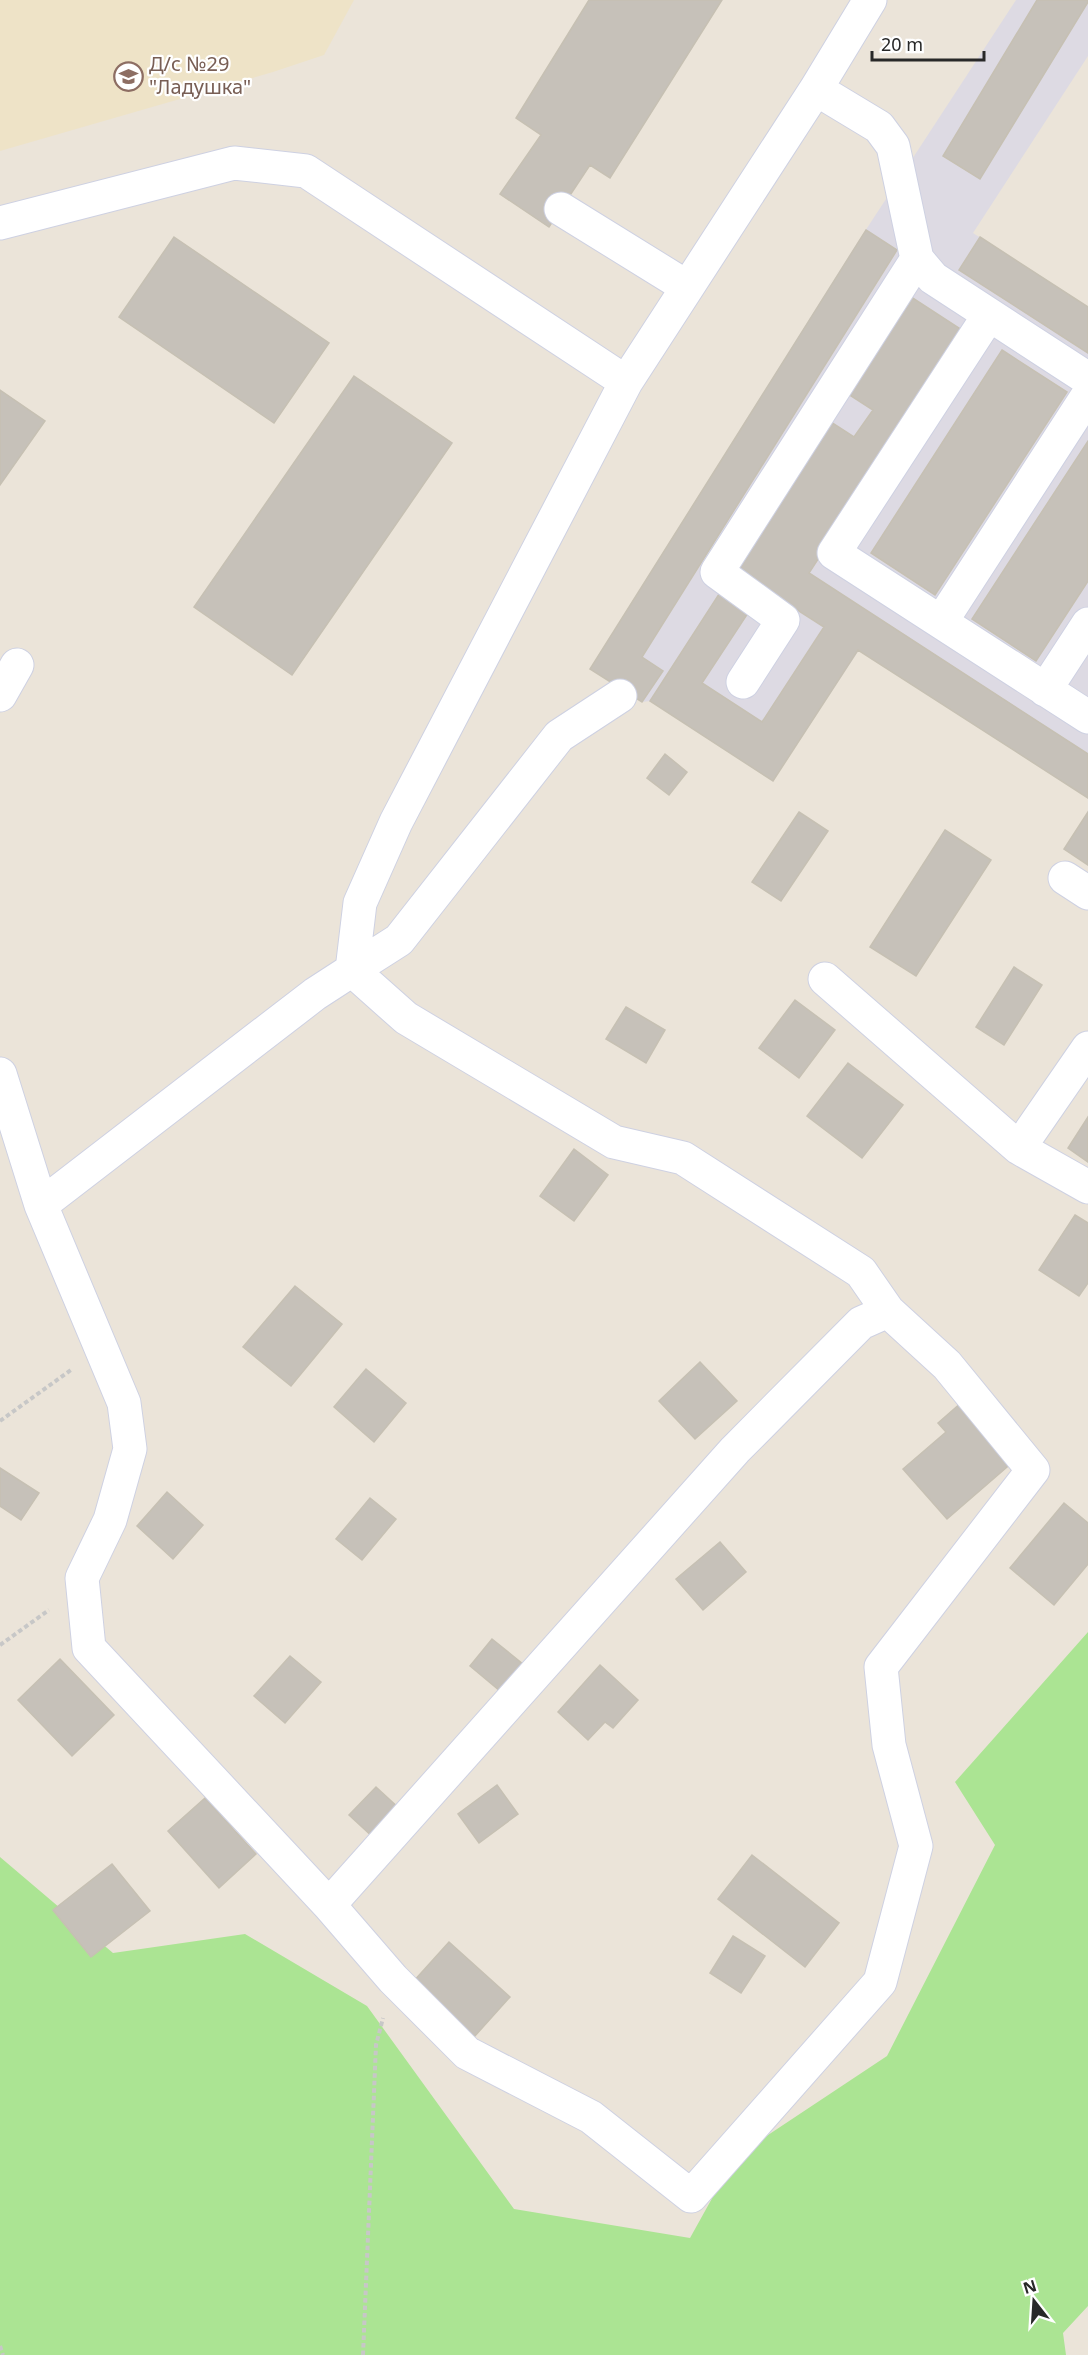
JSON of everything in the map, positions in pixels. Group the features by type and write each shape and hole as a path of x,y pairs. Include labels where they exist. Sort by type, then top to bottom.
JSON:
{"street":[{"path":"352,970 360,903 396,822 626,382 816,89 870,0"},
{"path":"816,89 879,127 893,146 917,259 933,278 1088,379"},
{"path":"0,223 234,163 306,171 626,382"},
{"path":"561,209 687,287"},
{"path":"743,682 783,620 717,572 917,259"},
{"path":"989,315 834,553 1088,717"},
{"path":"941,622 1088,395"},
{"path":"1045,690 1088,624"},
{"path":"0,695 17,665"},
{"path":"41,1205 315,994 399,940 559,736 620,696"},
{"path":"0,1074 41,1205 124,1403 130,1449 110,1520 82,1578 89,1648 329,1905 393,1979 467,2053 591,2117 691,2196 880,1982 916,1846 889,1746 881,1667 1033,1470 947,1365 888,1311 861,1272 683,1158 614,1142 406,1018 352,970"},
{"path":"825,979 1019,1148 1088,1187"},
{"path":"1019,1148 1088,1048"},
{"path":"329,1905 735,1450 861,1323 888,1311"}],"path":[{"path":"0,1421 101,1349"},
{"path":"0,1645 45,1614 82,1578"},
{"path":"363,2355 376,2045 393,1979"},
{"path":"0,2346 3,2355"}],"shaded area":[{"name":"Д/с №29 \"Ладушка\"","path":"0,0 354,0 324,55 273,72 0,151"},
{"path":"1016,0 1088,0 1088,56 973,233 1088,307 1088,798 859,650 773,781 650,701 642,702 590,669 854,248"}],"green space":[{"path":"1088,1632 1088,2306 1063,2333 1066,2355 0,2355 0,1857 113,1953 245,1934 367,2006 514,2209 690,2238 735,2157 887,2056 995,1845 955,1782"}],"building":[{"path":"589,0 722,0 610,178 590,165 549,227 500,194 541,135 516,118"},
{"path":"1037,0 1088,0 1088,2 980,179 943,156"},
{"path":"866,230 897,250 642,657 663,671 642,702 590,669"},
{"path":"174,237 329,343 274,423 119,317"},
{"path":"980,237 1088,307 1088,353 959,270"},
{"path":"908,295 965,332 809,573 1088,754 1088,798 858,650 773,781 650,701 721,591 750,610 702,683 762,722 824,627 735,570 831,422 854,437 873,410 845,392"},
{"path":"1002,350 1067,392 935,595 871,553"},
{"path":"354,376 452,443 292,675 194,607"},
{"path":"0,390 45,421 0,485"},
{"path":"1088,441 1088,581 1036,661 972,619"},
{"path":"665,754 687,772 669,795 647,778"},
{"path":"799,812 828,831 781,901 752,882"},
{"path":"1088,812 1088,865 1064,849"},
{"path":"945,830 991,860 916,976 870,947"},
{"path":"1014,967 1042,985 1004,1045 976,1027"},
{"path":"795,1000 835,1030 799,1078 759,1048"},
{"path":"626,1007 665,1030 646,1063 606,1039"},
{"path":"848,1063 903,1105 862,1158 807,1116"},
{"path":"1088,1117 1088,1162 1068,1148"},
{"path":"574,1149 608,1175 574,1221 540,1196"},
{"path":"1075,1215 1088,1223 1088,1283 1079,1296 1039,1270"},
{"path":"295,1286 342,1324 291,1386 243,1347"},
{"path":"700,1362 737,1401 695,1439 659,1401"},
{"path":"366,1369 406,1403 374,1442 334,1407"},
{"path":"962,1402 1014,1461 947,1519 903,1469 946,1432 938,1423"},
{"path":"0,1468 39,1493 21,1520 0,1506"},
{"path":"167,1492 203,1525 173,1559 137,1526"},
{"path":"370,1498 396,1519 362,1560 336,1539"},
{"path":"1064,1503 1088,1523 1088,1564 1054,1605 1010,1568"},
{"path":"720,1542 746,1572 703,1610 676,1579"},
{"path":"492,1639 523,1664 500,1691 470,1666"},
{"path":"290,1656 321,1682 285,1723 254,1696"},
{"path":"60,1659 114,1715 72,1756 18,1700"},
{"path":"600,1665 638,1700 613,1728 605,1722 588,1740 558,1712"},
{"path":"497,1785 518,1814 479,1843 458,1814"},
{"path":"376,1787 401,1810 375,1839 349,1815"},
{"path":"205,1798 256,1854 219,1888 168,1831"},
{"path":"752,1855 839,1923 805,1967 718,1899"},
{"path":"112,1864 150,1911 91,1957 53,1910"},
{"path":"733,1936 765,1956 741,1993 710,1973"},
{"path":"449,1942 510,1997 474,2037 413,1982"}],"place":[{"name":"Д/с №29 \"Ладушка\"","path":"128,76"}]}
